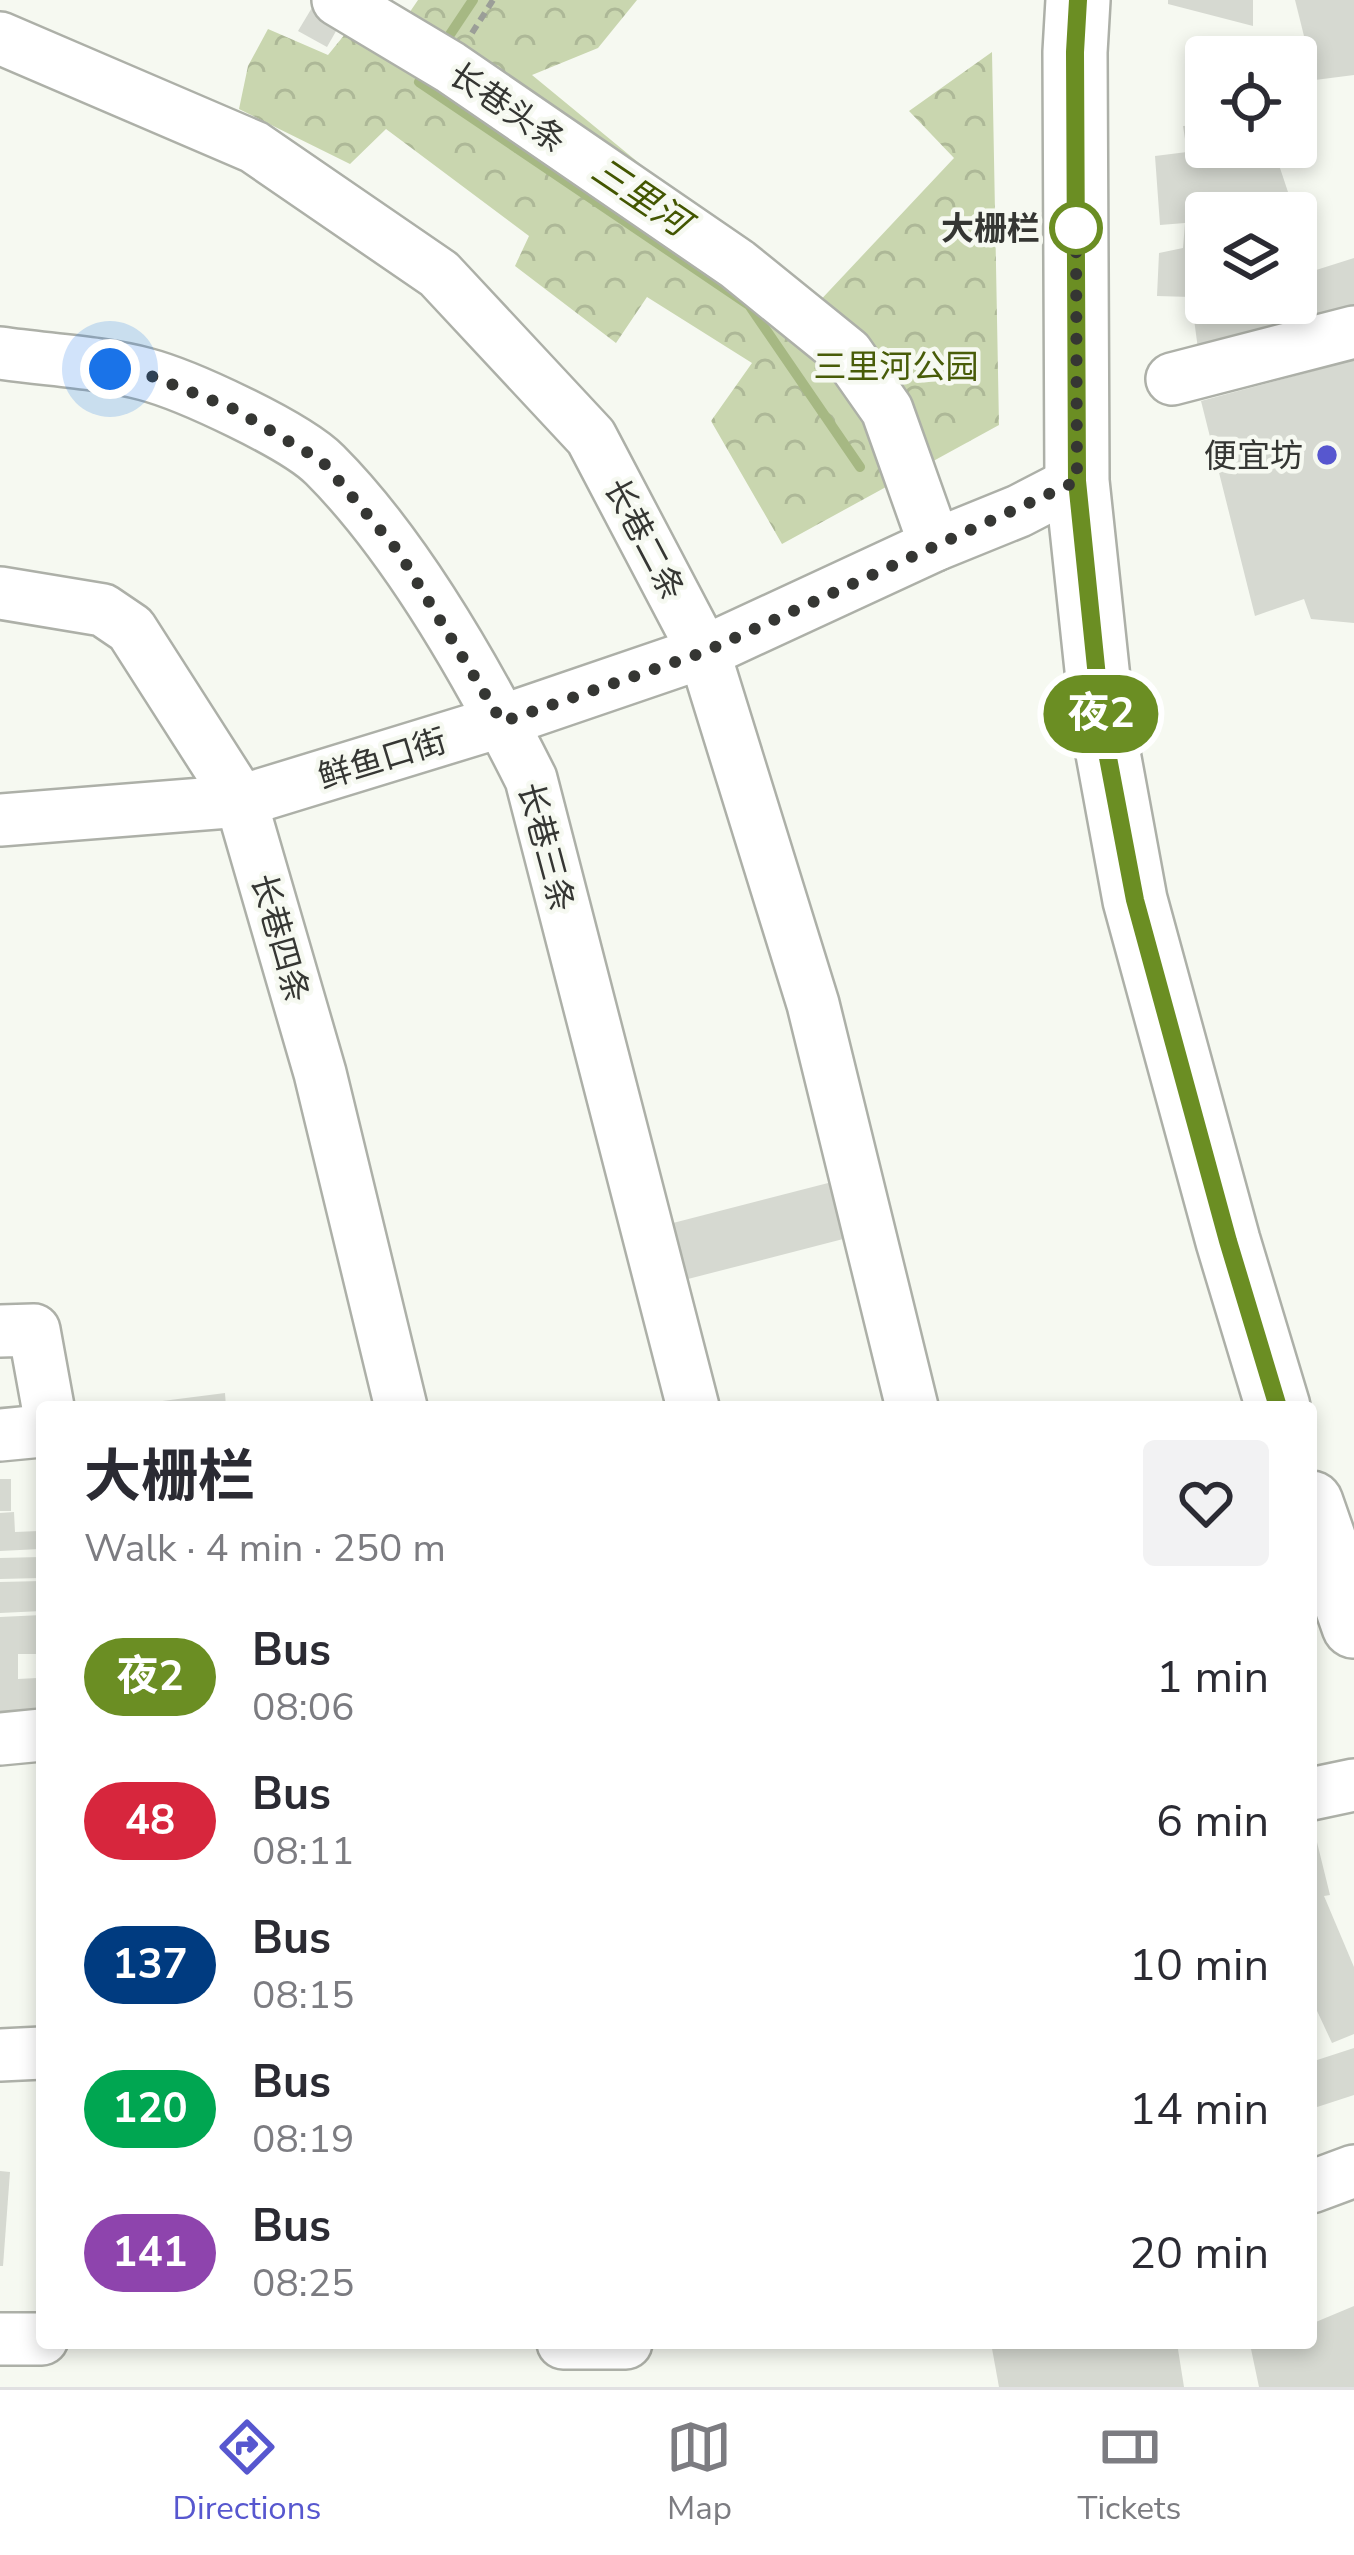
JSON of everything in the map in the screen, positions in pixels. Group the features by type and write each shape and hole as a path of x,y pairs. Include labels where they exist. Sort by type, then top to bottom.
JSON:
{"main road":[{"path":"1078,0 1077,481 1102,726 1135,900 1228,1241 1277,1401"},
{"path":"1317,1520 1354,1625"}],"street":[{"name":"长巷头条","path":"338,0 450,67 737,264 847,353 887,410 935,545"},
{"name":"长巷二条","path":"0,38 254,147 439,274 591,437 704,652 813,1004 911,1401"},
{"path":"1172,380 1354,332"},
{"name":"长巷三条","path":"0,353 146,374 234,409 322,461 398,551 502,722 531,779 691,1401"},
{"name":"鲜鱼口街","path":"0,820 241,801 502,722 704,652 1077,481"},
{"name":"长巷四条","path":"0,593 103,610 131,629 241,801 320,1073 400,1401"},
{"path":"0,1331 34,1330 47,1401"},
{"path":"0,1435 36,1432"},
{"path":"0,1739 36,1736"},
{"path":"1317,1793 1354,1785"},
{"path":"0,2055 36,2053"},
{"path":"1317,2185 1354,2171"},
{"path":"0,2339 36,2339"}],"green space":[{"name":"三里河公园","path":"418,0 637,0 598,48 532,75 814,307 954,158 909,111 992,52 999,425 782,544 711,421 752,363 647,297 616,343 515,266 529,236 386,129 350,164 239,109 248,66 268,29 328,55 350,28 386,47"}],"building":[{"path":"1168,0 1253,0 1253,26 1168,4"},
{"path":"1295,0 1354,0 1354,75 1317,80 1317,36 1304,36"},
{"path":"316,1 344,17 327,47 298,31"},
{"path":"1185,152 1185,168 1280,168 1288,192 1185,192 1185,223 1160,225 1155,156"},
{"path":"1185,223 1185,297 1157,296 1159,253 1183,248"},
{"path":"1354,258 1354,304 1317,315 1317,270"},
{"path":"1195,324 1285,324 1198,349"},
{"path":"1354,360 1354,623 1311,619 1304,599 1255,616 1201,401"},
{"path":"832,1182 847,1238 688,1279 673,1223"},
{"path":"225,1393 226,1401 162,1401"},
{"path":"0,1479 11,1479 11,1511 0,1511"},
{"path":"14,1512 15,1532 36,1531 36,1549 0,1551 0,1513"},
{"path":"36,1557 36,1578 0,1579 0,1558"},
{"path":"36,1581 36,1611 0,1613 0,1582"},
{"path":"36,1615 36,1654 18,1654 18,1679 36,1678 36,1719 0,1721 0,1617"},
{"path":"1317,1842 1330,1895 1324,1896 1354,1967 1354,2034 1332,2043 1317,2011"},
{"path":"1354,2048 1354,2095 1317,2107 1317,2060"},
{"path":"0,2171 10,2172 3,2266 0,2266"},
{"path":"1354,2306 1354,2387 1259,2387 1251,2349 1317,2349 1317,2321"},
{"path":"992,2349 1178,2349 1184,2387 999,2387"}],"waterway":[{"name":"三里河","path":"443,45 473,0"},
{"name":"三里河","path":"426,70 419,82 749,305 860,467"}],"bus line":[{"name":"夜2","path":"1078,0 1077,481 1102,726 1135,900 1276,1401"}],"place":[{"name":"大栅栏","path":"1076,228"},
{"name":"便宜坊","path":"1327,455"}],"route":[{"path":"110,369 146,374 234,409 322,461 398,551 502,722 704,652 1077,481 1076,228"}]}
